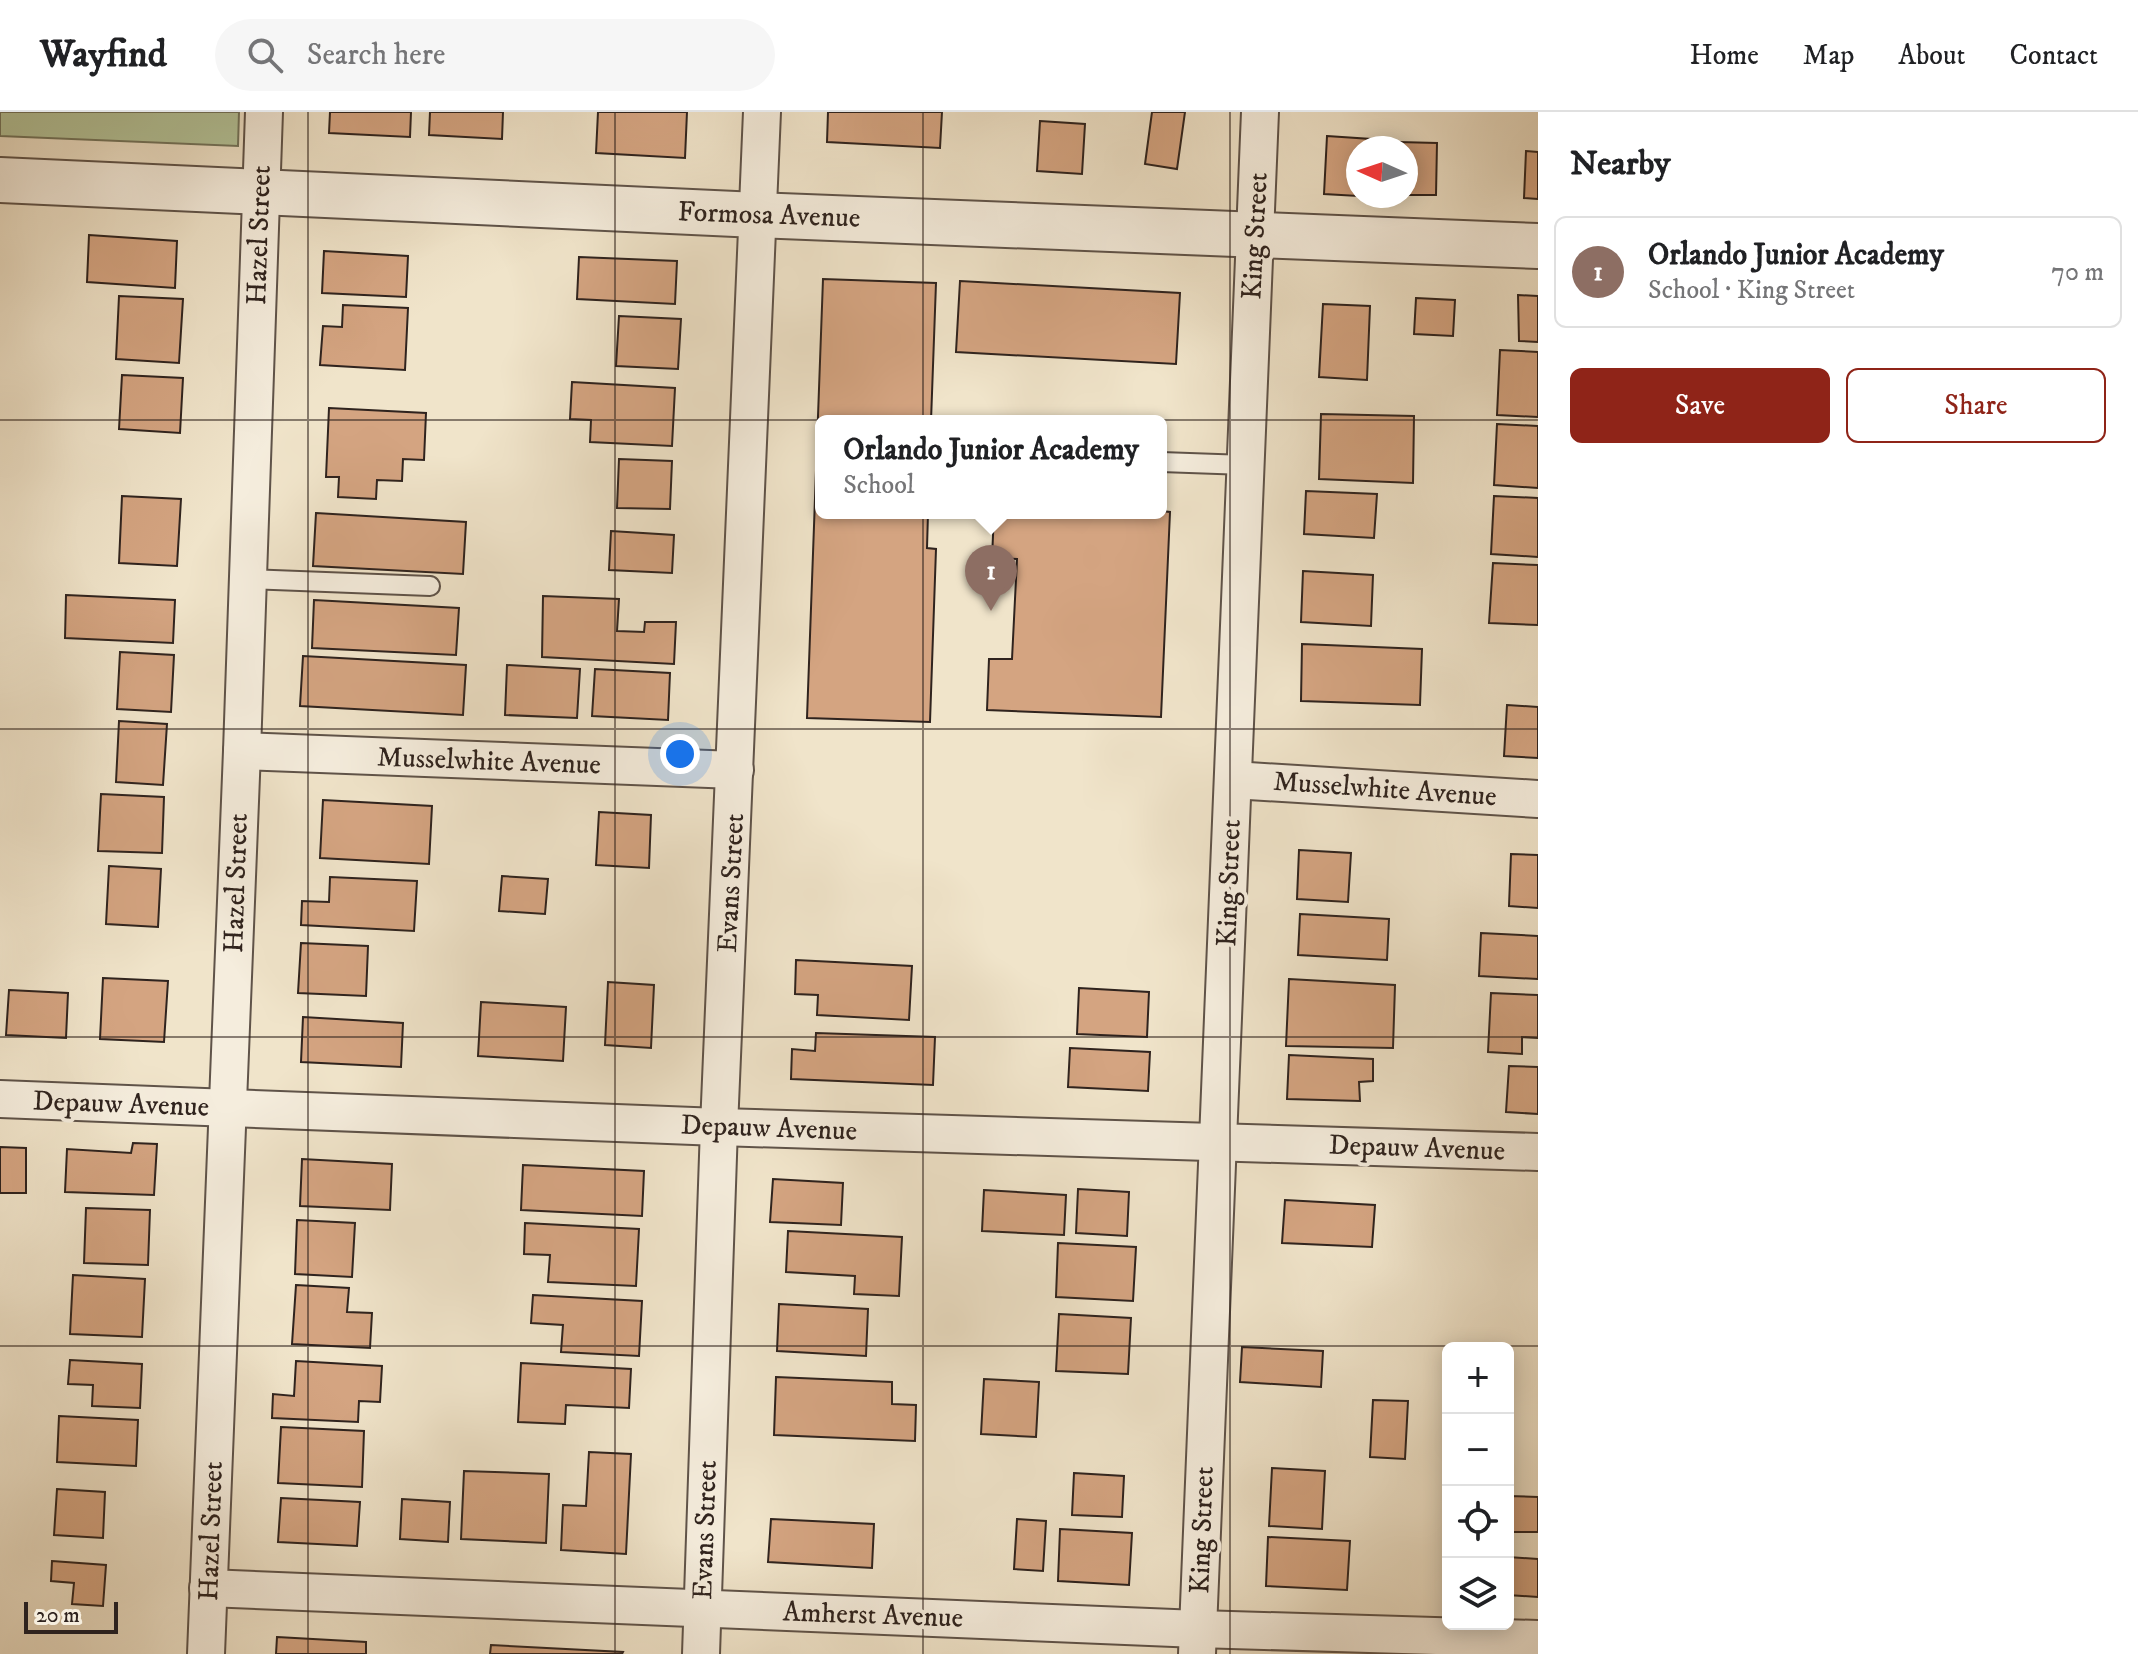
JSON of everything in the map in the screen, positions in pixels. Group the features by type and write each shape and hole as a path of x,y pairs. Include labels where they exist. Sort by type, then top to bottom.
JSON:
{"street":[{"name":"Hazel Street","path":"206,1654 264,112"},
{"name":"Evans Street","path":"701,1654 719,1127 762,112"},
{"name":"King Street","path":"1197,1642 1260,112"},
{"name":"Formosa Avenue","path":"0,180 757,215 1538,246"},
{"name":"Musselwhite Avenue","path":"242,751 735,770"},
{"name":"Musselwhite Avenue","path":"1233,780 1538,799"},
{"name":"Depauw Avenue","path":"0,1099 719,1127 1538,1152"},
{"name":"Amherst Avenue","path":"208,1588 702,1608 1197,1642 1538,1639"}],"lane":[{"path":"1167,462 1246,465"},
{"path":"248,579 430,586"}],"green space":[{"path":"0,112 239,112 238,146 0,136"}],"building":[{"path":"330,112 411,112 410,137 329,133"},
{"path":"430,112 503,112 502,139 429,135"},
{"path":"598,112 687,112 685,158 596,153"},
{"path":"828,112 942,112 940,148 827,142"},
{"path":"1152,112 1185,112 1177,169 1145,164"},
{"path":"1040,121 1085,124 1082,174 1037,171"},
{"path":"1327,136 1346,137 1346,195 1324,194"},
{"path":"1418,143 1437,143 1436,195 1418,195"},
{"path":"1526,151 1538,152 1538,199 1524,198"},
{"path":"89,235 177,241 175,288 87,282"},
{"path":"324,251 408,256 406,297 322,293"},
{"path":"579,257 677,261 675,304 577,299"},
{"path":"823,279 936,283 931,415 818,415"},
{"path":"960,281 1180,293 1176,364 956,352"},
{"path":"1518,295 1538,296 1538,342 1519,341"},
{"path":"119,296 183,299 179,363 116,359"},
{"path":"1416,298 1455,300 1453,336 1414,334"},
{"path":"1323,304 1370,306 1367,380 1319,377"},
{"path":"343,305 408,308 405,370 320,365 323,326 342,327"},
{"path":"619,316 681,319 678,369 616,366"},
{"path":"1500,350 1538,352 1538,417 1497,415"},
{"path":"122,375 183,378 180,433 119,429"},
{"path":"572,382 675,388 672,446 590,442 591,420 570,419"},
{"path":"329,408 426,413 424,460 403,459 402,481 377,480 376,499 338,497 339,477 326,477"},
{"path":"1321,414 1414,416 1413,483 1319,479"},
{"path":"1497,424 1538,426 1538,488 1494,485"},
{"path":"619,459 672,461 670,509 617,508"},
{"path":"1306,491 1377,494 1374,538 1304,534"},
{"path":"122,496 181,499 177,566 119,563"},
{"path":"1494,496 1538,498 1538,557 1491,554"},
{"path":"815,498 815,519 928,519 927,548 936,549 930,722 807,718"},
{"path":"1167,512 1170,512 1161,717 987,710 989,659 1012,659 1017,559 992,558 994,519 1167,519"},
{"path":"316,513 466,522 463,574 313,566"},
{"path":"611,531 674,535 672,573 609,570"},
{"path":"1493,563 1538,565 1538,625 1489,623"},
{"path":"1303,571 1373,575 1371,626 1301,622"},
{"path":"66,595 175,600 173,643 65,638"},
{"path":"543,596 619,599 617,631 644,632 645,622 676,622 674,664 542,657"},
{"path":"314,600 459,608 456,655 312,648"},
{"path":"1302,644 1422,649 1420,705 1301,701"},
{"path":"120,652 174,655 171,712 117,709"},
{"path":"303,656 466,665 463,715 300,706"},
{"path":"507,665 580,669 577,718 505,715"},
{"path":"595,669 670,673 668,720 592,716"},
{"path":"1507,705 1538,707 1538,758 1504,756"},
{"path":"119,721 167,724 163,785 116,782"},
{"path":"101,794 164,797 162,853 98,851"},
{"path":"323,800 432,806 429,864 320,858"},
{"path":"599,812 651,815 649,868 596,865"},
{"path":"1299,850 1351,853 1348,902 1297,899"},
{"path":"1511,854 1538,855 1538,908 1509,906"},
{"path":"109,866 161,869 158,927 106,924"},
{"path":"502,876 548,879 545,914 499,911"},
{"path":"330,877 417,881 414,931 301,925 302,901 329,902"},
{"path":"1300,914 1389,919 1387,960 1298,955"},
{"path":"1481,933 1538,936 1538,979 1479,976"},
{"path":"301,943 368,946 366,996 298,993"},
{"path":"796,960 912,966 909,1020 817,1015 818,995 795,994"},
{"path":"103,978 168,981 164,1042 100,1039"},
{"path":"1289,979 1395,985 1393,1048 1286,1046"},
{"path":"608,982 654,985 651,1048 605,1045"},
{"path":"1079,988 1149,992 1147,1037 1077,1034"},
{"path":"9,990 68,993 66,1038 6,1035"},
{"path":"1491,993 1538,995 1538,1038 1522,1037 1522,1054 1488,1052"},
{"path":"481,1002 566,1007 563,1061 478,1056"},
{"path":"303,1017 403,1023 401,1067 301,1062"},
{"path":"816,1033 935,1037 933,1085 791,1079 792,1049 815,1051"},
{"path":"1070,1048 1150,1052 1148,1091 1068,1087"},
{"path":"1289,1055 1373,1059 1373,1081 1359,1082 1360,1101 1287,1099"},
{"path":"1509,1066 1538,1067 1538,1114 1506,1112"},
{"path":"133,1143 157,1144 154,1195 65,1192 67,1149 131,1153"},
{"path":"0,1147 26,1148 26,1193 0,1193"},
{"path":"302,1159 392,1164 390,1210 300,1206"},
{"path":"523,1165 644,1171 642,1216 521,1210"},
{"path":"773,1179 843,1183 841,1225 770,1222"},
{"path":"1078,1189 1129,1192 1127,1236 1076,1233"},
{"path":"984,1190 1066,1195 1064,1235 982,1231"},
{"path":"1285,1200 1375,1205 1372,1247 1282,1243"},
{"path":"86,1208 150,1210 148,1265 84,1263"},
{"path":"297,1220 355,1223 352,1277 295,1274"},
{"path":"525,1223 639,1229 636,1286 548,1282 550,1255 524,1254"},
{"path":"788,1231 902,1237 899,1296 854,1294 855,1276 786,1272"},
{"path":"1058,1243 1136,1247 1133,1301 1056,1297"},
{"path":"73,1275 145,1279 142,1337 70,1334"},
{"path":"296,1285 349,1288 347,1312 372,1313 370,1348 292,1344"},
{"path":"533,1295 642,1301 639,1356 561,1352 563,1325 531,1323"},
{"path":"779,1304 868,1309 866,1356 777,1351"},
{"path":"1059,1314 1131,1318 1128,1374 1056,1371"},
{"path":"1242,1347 1323,1351 1321,1387 1240,1382"},
{"path":"70,1360 142,1364 140,1408 92,1406 93,1385 68,1384"},
{"path":"296,1361 382,1366 380,1402 359,1401 358,1422 272,1418 273,1394 294,1396"},
{"path":"521,1363 631,1369 629,1408 566,1405 565,1424 518,1422"},
{"path":"776,1377 892,1382 892,1404 916,1405 915,1441 774,1435"},
{"path":"984,1379 1039,1382 1036,1437 981,1434"},
{"path":"1373,1400 1408,1401 1405,1459 1370,1457"},
{"path":"59,1416 138,1420 136,1466 57,1462"},
{"path":"281,1427 364,1431 362,1487 278,1483"},
{"path":"589,1452 631,1454 626,1554 561,1550 563,1505 586,1506"},
{"path":"1272,1468 1325,1471 1322,1529 1269,1526"},
{"path":"464,1471 549,1474 546,1543 461,1539"},
{"path":"1074,1473 1124,1476 1122,1517 1072,1515"},
{"path":"57,1489 105,1492 103,1538 54,1535"},
{"path":"1514,1496 1538,1497 1538,1532 1514,1532"},
{"path":"281,1498 360,1502 357,1546 278,1542"},
{"path":"402,1499 450,1502 448,1542 400,1539"},
{"path":"771,1519 874,1524 872,1568 768,1562"},
{"path":"1017,1519 1046,1521 1043,1571 1014,1569"},
{"path":"1060,1529 1132,1533 1129,1585 1058,1581"},
{"path":"1268,1537 1350,1541 1347,1590 1266,1586"},
{"path":"1514,1557 1538,1559 1538,1597 1514,1595"},
{"path":"52,1561 106,1565 103,1606 72,1604 74,1583 51,1581"},
{"path":"277,1637 366,1642 366,1654 276,1654"},
{"path":"491,1645 623,1652 490,1654"}],"place":[{"name":"Orlando Junior Academy","path":"991,611"}]}
